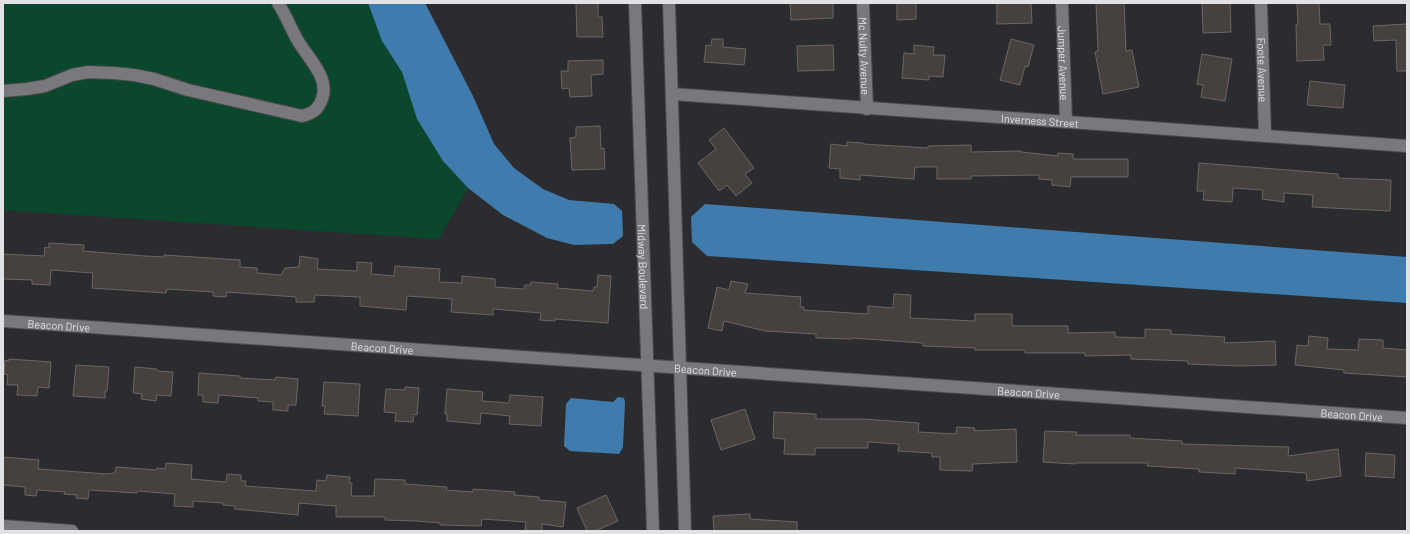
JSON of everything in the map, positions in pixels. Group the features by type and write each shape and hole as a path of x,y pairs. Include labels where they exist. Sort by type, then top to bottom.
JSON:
{"street":[{"path":"3,91 45,86 72,75 88,72 114,73 154,79 188,90 302,116 312,113 319,107 324,95 323,83 317,68 294,34 278,3"},
{"name":"Midway Boulevard","path":"635,3 653,531"},
{"path":"669,3 685,531"},
{"name":"Mc Nulty Avenue","path":"863,3 867,109"},
{"name":"Jumper Avenue","path":"1062,3 1066,122"},
{"name":"Foote Avenue","path":"1261,3 1265,136"},
{"name":"Inverness Street","path":"672,94 867,109 1407,146"},
{"name":"Beacon Drive","path":"3,321 1407,418"},
{"path":"3,526 72,531"}],"green space":[{"path":"3,3 368,3 382,41 402,72 417,119 443,161 468,188 439,239 3,210"}],"water":[{"path":"368,3 425,3 473,96 494,144 514,168 543,189 569,200 614,204 622,211 623,236 613,244 574,245 547,238 503,215 468,188 443,161 417,119 402,72 382,41"},
{"path":"705,204 1407,257 1407,303 707,256 692,242 691,217"},
{"path":"618,397 624,398 625,402 623,447 619,454 570,451 564,446 566,404 571,398 613,402"}],"building":[{"path":"576,3 598,3 598,17 602,17 603,37 577,37"},
{"path":"790,3 833,3 833,18 791,20"},
{"path":"897,3 916,3 916,19 897,20"},
{"path":"997,3 1031,3 1032,23 997,24"},
{"path":"1096,3 1124,3 1126,51 1132,50 1139,87 1103,94 1095,52 1098,51"},
{"path":"1202,3 1230,3 1231,32 1203,33"},
{"path":"1297,3 1319,3 1320,24 1330,24 1331,45 1323,45 1324,60 1297,61"},
{"path":"1407,24 1407,71 1397,71 1396,40 1374,41 1373,26"},
{"path":"712,39 723,39 723,47 746,49 744,65 704,62 706,45 711,46"},
{"path":"1011,39 1034,45 1028,67 1025,66 1020,85 1000,80"},
{"path":"833,45 834,70 798,71 797,46"},
{"path":"914,45 934,47 933,55 945,55 943,77 929,76 929,80 902,78 904,53 914,54"},
{"path":"1202,54 1232,59 1225,101 1201,97 1203,85 1197,84"},
{"path":"603,60 603,74 591,75 592,96 570,97 569,88 562,89 561,71 568,71 568,61"},
{"path":"1310,81 1345,85 1343,108 1307,105"},
{"path":"600,126 601,149 604,148 605,169 572,170 570,138 576,137 576,127"},
{"path":"724,128 754,168 745,174 752,183 736,196 727,185 719,191 698,163 716,149 709,140"},
{"path":"847,142 928,148 928,146 971,145 971,152 1021,151 1058,156 1058,153 1073,154 1073,159 1128,159 1128,177 1071,177 1070,187 1052,185 1052,180 1039,179 1039,175 971,176 971,179 937,179 937,167 915,167 914,179 860,175 860,180 840,178 840,169 829,168 831,144 847,146"},
{"path":"1199,163 1338,174 1338,178 1391,180 1390,211 1312,207 1313,195 1284,193 1284,202 1262,199 1263,190 1233,188 1232,202 1203,200 1204,191 1197,191"},
{"path":"49,243 84,245 83,251 145,256 164,257 164,255 240,260 240,267 257,268 257,273 281,275 285,268 299,267 300,256 318,259 317,269 357,271 357,262 372,263 371,274 394,276 395,266 440,269 439,282 462,283 462,276 495,279 495,287 524,289 525,285 531,285 531,282 558,284 557,288 593,291 594,287 597,287 598,275 611,276 608,323 555,319 555,321 540,320 541,313 493,309 493,315 451,312 452,299 407,296 406,310 360,306 360,297 315,295 314,302 296,302 296,297 227,292 226,297 213,296 213,292 167,289 166,293 92,288 93,273 51,270 50,285 32,284 32,280 3,279 3,254 44,256 45,247 49,248"},
{"path":"731,281 748,284 745,293 801,297 800,307 804,307 804,310 868,314 868,306 893,308 894,294 911,295 910,318 975,321 975,314 1012,314 1012,326 1068,326 1068,333 1115,332 1115,337 1145,338 1145,329 1171,330 1171,334 1225,337 1224,343 1275,341 1276,365 1239,366 1188,364 1188,361 1131,359 1131,355 1085,356 1085,353 1025,353 1025,350 975,350 975,348 923,346 923,343 852,338 816,338 816,334 765,331 724,321 722,331 708,328 717,287 729,290"},
{"path":"1309,336 1328,338 1327,349 1358,350 1359,339 1383,340 1383,348 1407,350 1407,377 1344,373 1344,370 1295,365 1297,345 1308,346"},
{"path":"9,359 51,362 49,388 38,387 37,396 17,395 18,385 7,385 8,375 4,374 5,360 9,361"},
{"path":"76,365 109,367 105,398 73,396"},
{"path":"135,367 173,372 171,396 157,395 156,401 141,399 142,394 133,393"},
{"path":"199,373 240,376 240,378 275,380 276,377 298,379 296,405 288,405 288,411 273,410 273,402 258,401 258,398 219,395 218,403 203,402 203,395 198,395"},
{"path":"324,382 360,384 358,416 324,414 325,406 322,406"},
{"path":"405,387 419,388 417,415 414,414 413,422 395,421 396,413 384,412 386,389 405,390"},
{"path":"447,389 483,392 482,401 509,403 510,395 543,397 541,426 509,424 510,416 481,413 480,424 447,421 447,414 445,414"},
{"path":"745,409 755,439 721,450 711,420"},
{"path":"774,412 816,414 816,419 864,419 919,423 918,432 956,434 957,427 975,428 974,431 1016,429 1017,462 973,464 972,471 940,470 940,457 932,457 932,453 898,451 899,444 868,442 868,448 815,448 815,455 784,454 785,439 773,438"},
{"path":"1045,431 1077,432 1076,435 1130,435 1130,438 1182,441 1182,444 1289,447 1288,456 1338,449 1341,476 1307,481 1306,473 1235,468 1235,474 1199,472 1199,469 1147,466 1148,463 1075,464 1043,462"},
{"path":"1366,453 1395,455 1394,478 1365,476"},
{"path":"3,457 39,460 38,469 107,474 115,473 116,467 157,470 157,468 165,469 166,463 192,465 191,479 226,482 227,474 241,475 241,481 246,481 245,486 316,491 317,480 326,481 327,475 350,477 349,483 352,483 351,496 374,496 375,479 405,480 405,484 447,487 446,490 473,492 473,489 515,492 514,495 539,497 539,500 566,502 563,527 542,524 542,531 540,531 525,530 526,522 482,519 481,526 440,525 440,523 385,520 385,517 336,517 336,506 299,503 298,515 235,509 235,506 223,505 223,503 193,501 193,507 174,506 175,494 137,491 137,493 89,490 88,499 76,498 77,495 64,494 65,492 37,490 36,496 25,495 25,487 3,485"},
{"path":"606,495 618,521 595,531 587,531 577,508"},
{"path":"750,514 750,519 797,522 797,531 714,531 713,516"}]}
